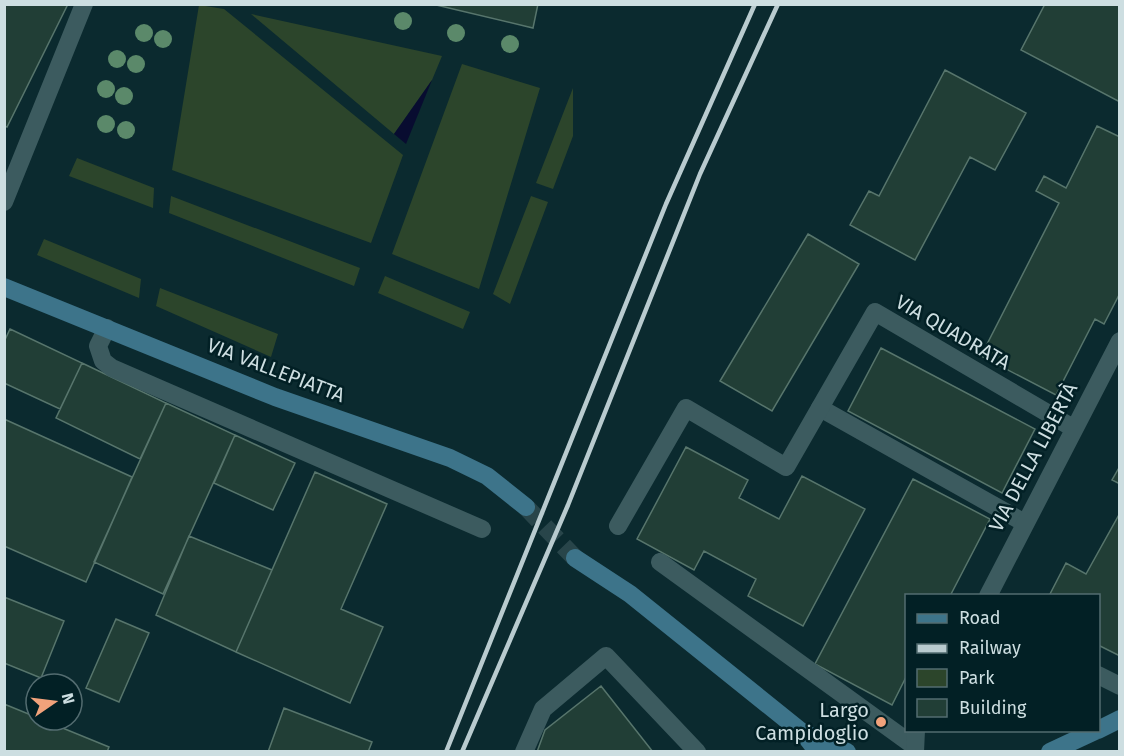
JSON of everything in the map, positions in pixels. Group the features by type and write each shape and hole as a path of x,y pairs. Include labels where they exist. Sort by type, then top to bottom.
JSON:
{"street":[{"path":"4,202 84,4"},
{"name":"VIA VALLEPIATTA","path":"4,287 275,397 450,458 487,476 526,507"},
{"name":"VIA QUADRATA","path":"618,526 686,408 786,466 875,312 1073,428"},
{"path":"107,328 98,346 103,361 112,368 482,529"},
{"name":"VIA DELLA LIBERTÀ","path":"989,594 1023,522 1119,341"},
{"path":"820,408 1023,522"},
{"path":"575,558 630,594 803,733 818,752"},
{"path":"660,562 915,743"},
{"path":"524,752 543,709 606,656 697,752"},
{"path":"1100,676 1119,686"},
{"path":"1100,729 1119,719"},
{"path":"1050,752 1094,732"},
{"path":"803,733 847,752"}],"green space":[{"path":"199,5 224,9 403,155 371,243 172,170"},
{"path":"251,14 442,56 432,80 394,134"},
{"path":"462,64 540,88 479,289 392,254"},
{"path":"573,88 573,136 553,189 536,183"},
{"path":"77,158 154,188 153,208 69,176"},
{"path":"171,196 360,268 354,286 169,213"},
{"path":"531,196 548,202 510,304 493,294"},
{"path":"44,239 141,279 139,298 37,255"},
{"path":"385,276 470,312 463,329 378,293"},
{"path":"160,288 278,334 271,357 156,306"}],"water":[{"path":"432,80 406,144 394,134"}],"building":[{"path":"4,4 68,4 7,127 4,126"},
{"path":"432,4 538,4 533,28"},
{"path":"1045,4 1120,4 1120,102 1021,50"},
{"path":"945,70 1026,113 995,170 970,157 915,260 850,225 869,191 879,196"},
{"path":"1097,126 1120,137 1120,293 1104,324 1095,319 1056,395 981,356 1059,203 1036,191 1044,176 1066,188"},
{"path":"808,234 859,264 772,411 720,381"},
{"path":"10,329 82,363 60,409 4,383 4,342"},
{"path":"881,348 1035,429 1002,493 848,411"},
{"path":"82,363 166,403 140,459 56,418"},
{"path":"166,403 235,435 163,594 94,562"},
{"path":"4,419 132,477 86,582 4,546"},
{"path":"235,435 295,463 273,510 214,483"},
{"path":"686,447 748,480 739,498 779,519 802,476 865,509 803,626 748,596 756,579 704,551 694,570 637,539"},
{"path":"1120,466 1120,484 1112,480"},
{"path":"315,472 387,504 341,609 383,627 350,703 236,652"},
{"path":"913,479 990,519 951,594 905,594 905,679 892,705 815,664"},
{"path":"1120,513 1120,656 1100,646 1100,594 1050,594 1066,563 1086,574"},
{"path":"189,536 272,570 236,652 156,615"},
{"path":"4,597 64,621 43,672 26,672 4,663"},
{"path":"116,619 149,633 119,702 86,688"},
{"path":"601,686 653,752 537,752 545,730"},
{"path":"4,704 24,712 24,732 72,732 109,747 107,752 4,752"},
{"path":"284,708 372,742 368,752 268,752"}],"tunnel":[{"path":"526,507 575,558"}],"railway":[{"path":"446,752 666,204 755,4"},
{"path":"462,752 568,505 700,174 778,4"}],"place":[{"name":"Largo Campidoglio","path":"881,722"}]}
